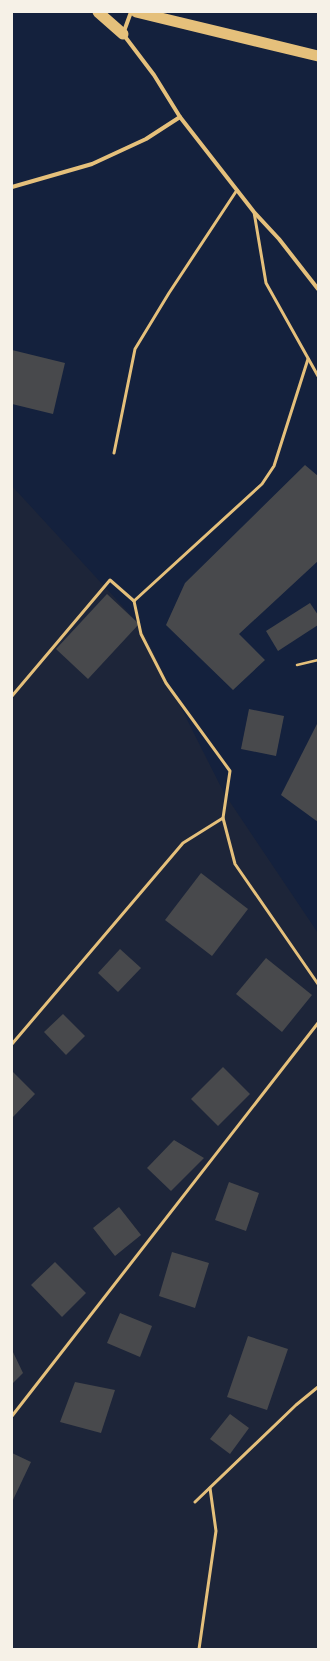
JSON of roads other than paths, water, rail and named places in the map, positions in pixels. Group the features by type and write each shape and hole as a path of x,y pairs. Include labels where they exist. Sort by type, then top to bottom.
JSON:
{"highway":[{"path":"98,12 123,34"},
{"path":"136,12 318,56"}],"street":[{"path":"131,12 123,34 154,75 180,117 254,212 279,239 318,289"},
{"path":"12,187 92,164 146,139 180,117"}],"lane":[{"path":"114,453 135,349 169,292 237,190"},
{"path":"254,212 266,283 318,376"},
{"path":"134,601 262,484 274,466 308,359"},
{"path":"12,696 110,580 134,601 141,634 166,683 230,771 223,818 235,864 318,984"},
{"path":"12,1044 183,843 223,818"},
{"path":"12,1416 318,1023"},
{"path":"195,1502 296,1405 318,1387"},
{"path":"199,1649 216,1531 210,1488"}]}
